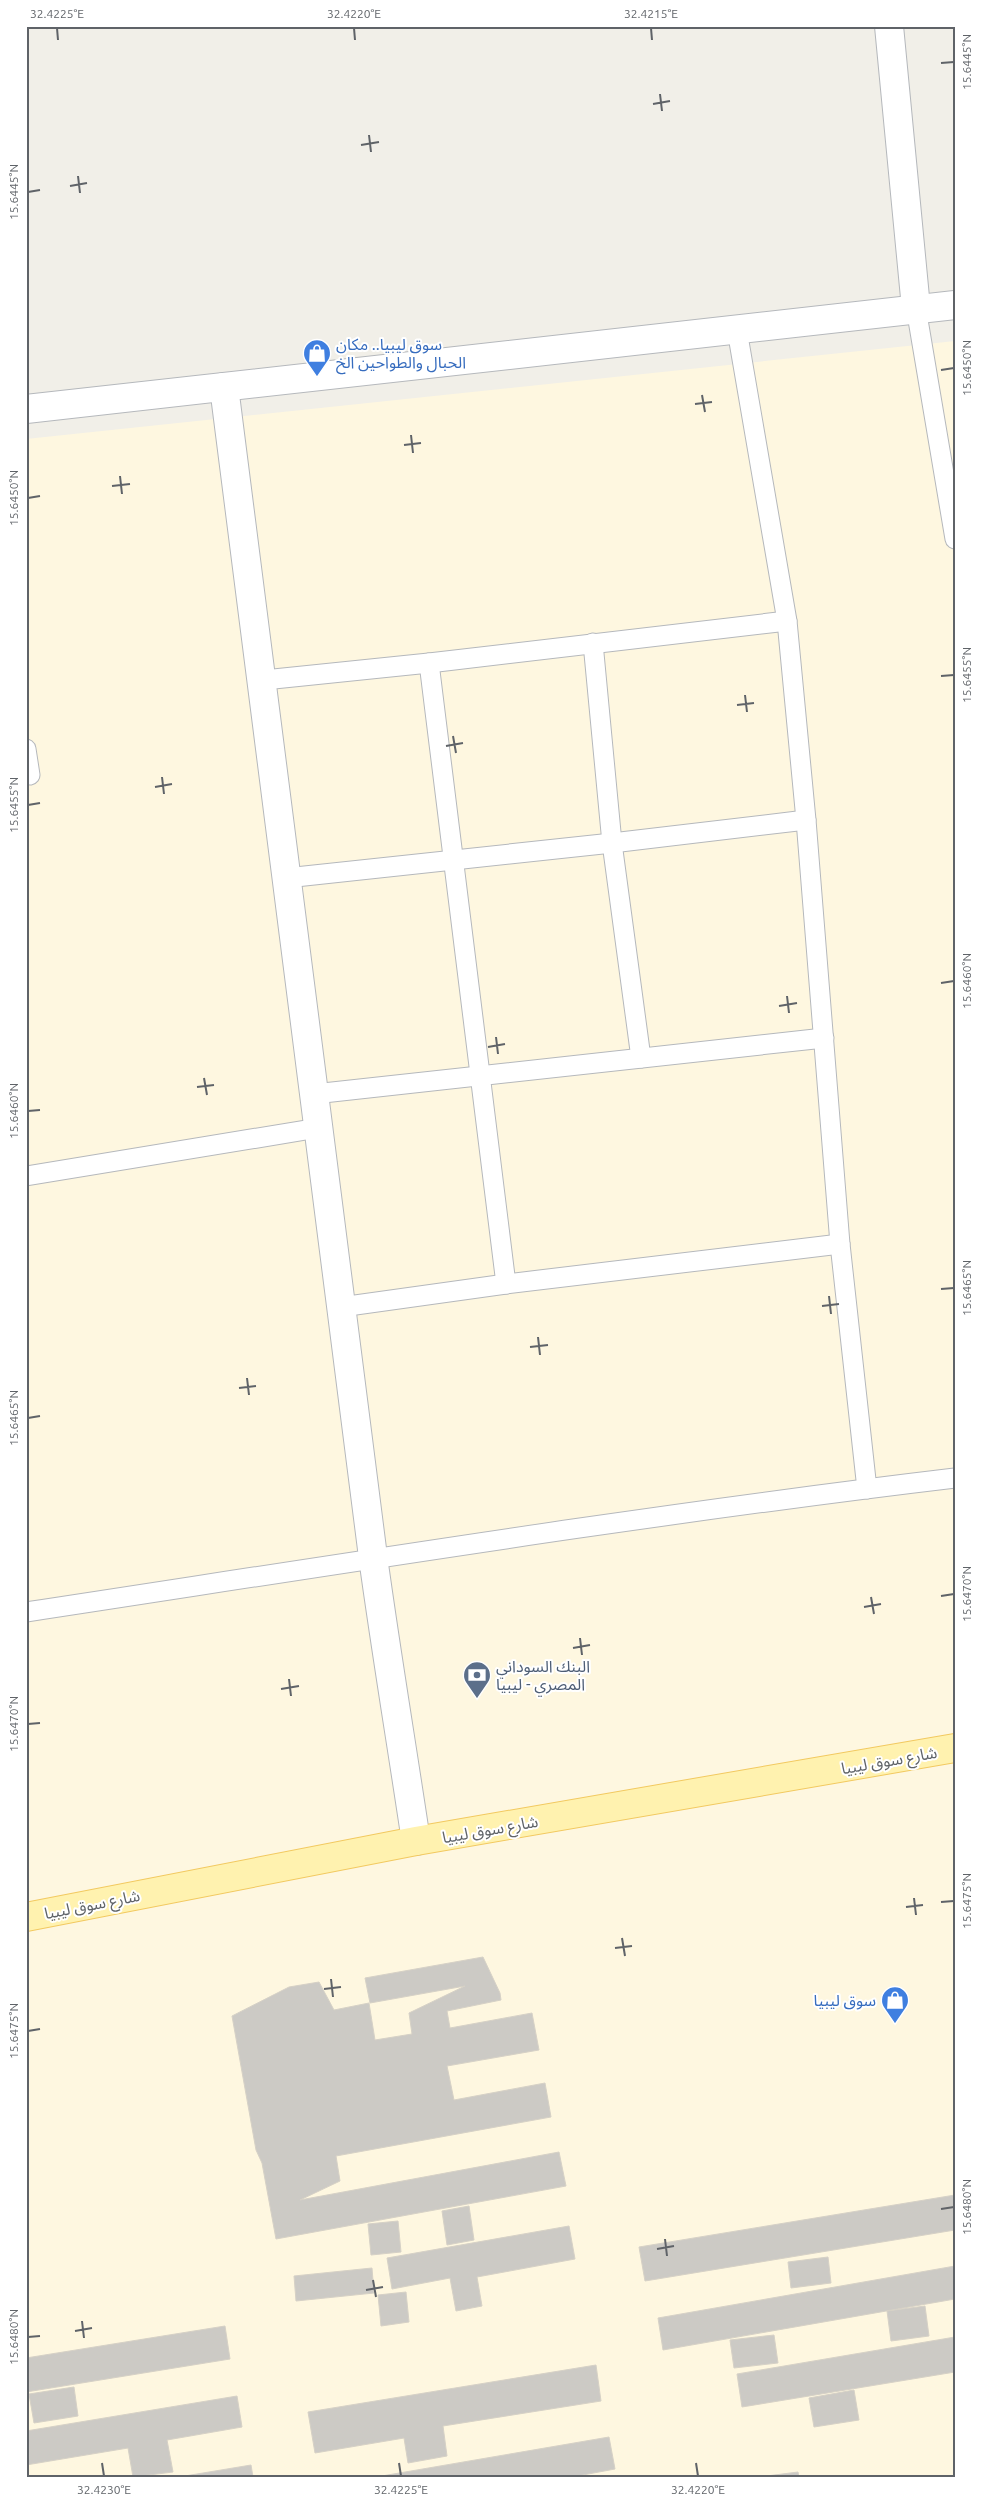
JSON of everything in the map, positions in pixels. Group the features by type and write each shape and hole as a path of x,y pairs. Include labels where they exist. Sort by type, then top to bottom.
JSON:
{"main road":[{"name":"شارع سوق ليبيا","path":"26,1917 416,1841 955,1748"}],"street":[{"path":"889,26 916,308"},
{"path":"26,409 955,305"},
{"path":"224,387 264,680 286,878 373,1559 416,1841"}],"lane":[{"path":"916,308 949,469 955,539"},
{"path":"737,330 787,621 806,820 840,1244 867,1489"},
{"path":"264,680 429,663 593,642 787,621"},
{"path":"593,642 612,843 640,1058"},
{"path":"429,663 506,1284"},
{"path":"26,749 30,775"},
{"path":"286,878 806,820"},
{"path":"314,1094 824,1038"},
{"path":"26,1176 318,1128"},
{"path":"341,1307 506,1284 840,1244"},
{"path":"26,1612 373,1559 955,1478"}],"shaded area":[{"name":"سوق ليبيا","path":"955,341 955,2477 26,2477 26,439"}],"building":[{"path":"483,1957 500,1993 501,2000 447,2011 450,2028 532,2013 539,2050 447,2066 454,2100 545,2083 551,2117 336,2156 340,2181 300,2200 559,2152 566,2186 276,2239 262,2163 256,2150 232,2016 289,1987 319,1982 334,2010 369,2003 375,2040 412,2034 409,2013 465,1986 370,2003 365,1978"},
{"path":"955,2195 955,2230 645,2281 639,2247"},
{"path":"469,2206 474,2240 447,2245 442,2211"},
{"path":"398,2221 401,2252 371,2255 368,2224"},
{"path":"569,2226 575,2259 477,2277 482,2306 456,2311 450,2278 392,2289 387,2258"},
{"path":"828,2257 831,2283 791,2288 788,2262"},
{"path":"955,2266 955,2299 663,2350 658,2318"},
{"path":"372,2268 374,2293 296,2301 294,2276"},
{"path":"406,2292 409,2322 381,2326 378,2295"},
{"path":"925,2306 929,2336 891,2341 887,2311"},
{"path":"225,2326 230,2359 26,2392 26,2358"},
{"path":"774,2335 778,2363 734,2368 730,2340"},
{"path":"955,2337 955,2372 742,2407 737,2374"},
{"path":"596,2365 601,2401 443,2426 447,2456 408,2463 404,2438 315,2453 308,2412"},
{"path":"74,2387 78,2416 34,2423 29,2394"},
{"path":"854,2390 859,2420 814,2427 809,2398"},
{"path":"237,2396 242,2427 167,2440 173,2472 133,2477 128,2448 26,2465 26,2431"},
{"path":"609,2437 615,2469 572,2477 376,2477"},
{"path":"251,2465 253,2477 179,2477"},
{"path":"798,2472 799,2477 759,2477"}],"place":[{"name":"سوق ليبيا.. مكان الحبال والطواحين الخ","path":"317,377"},
{"name":"البنك السوداني المصري - ليبيا","path":"477,1699"},
{"name":"سوق ليبيا","path":"895,2024"}]}
